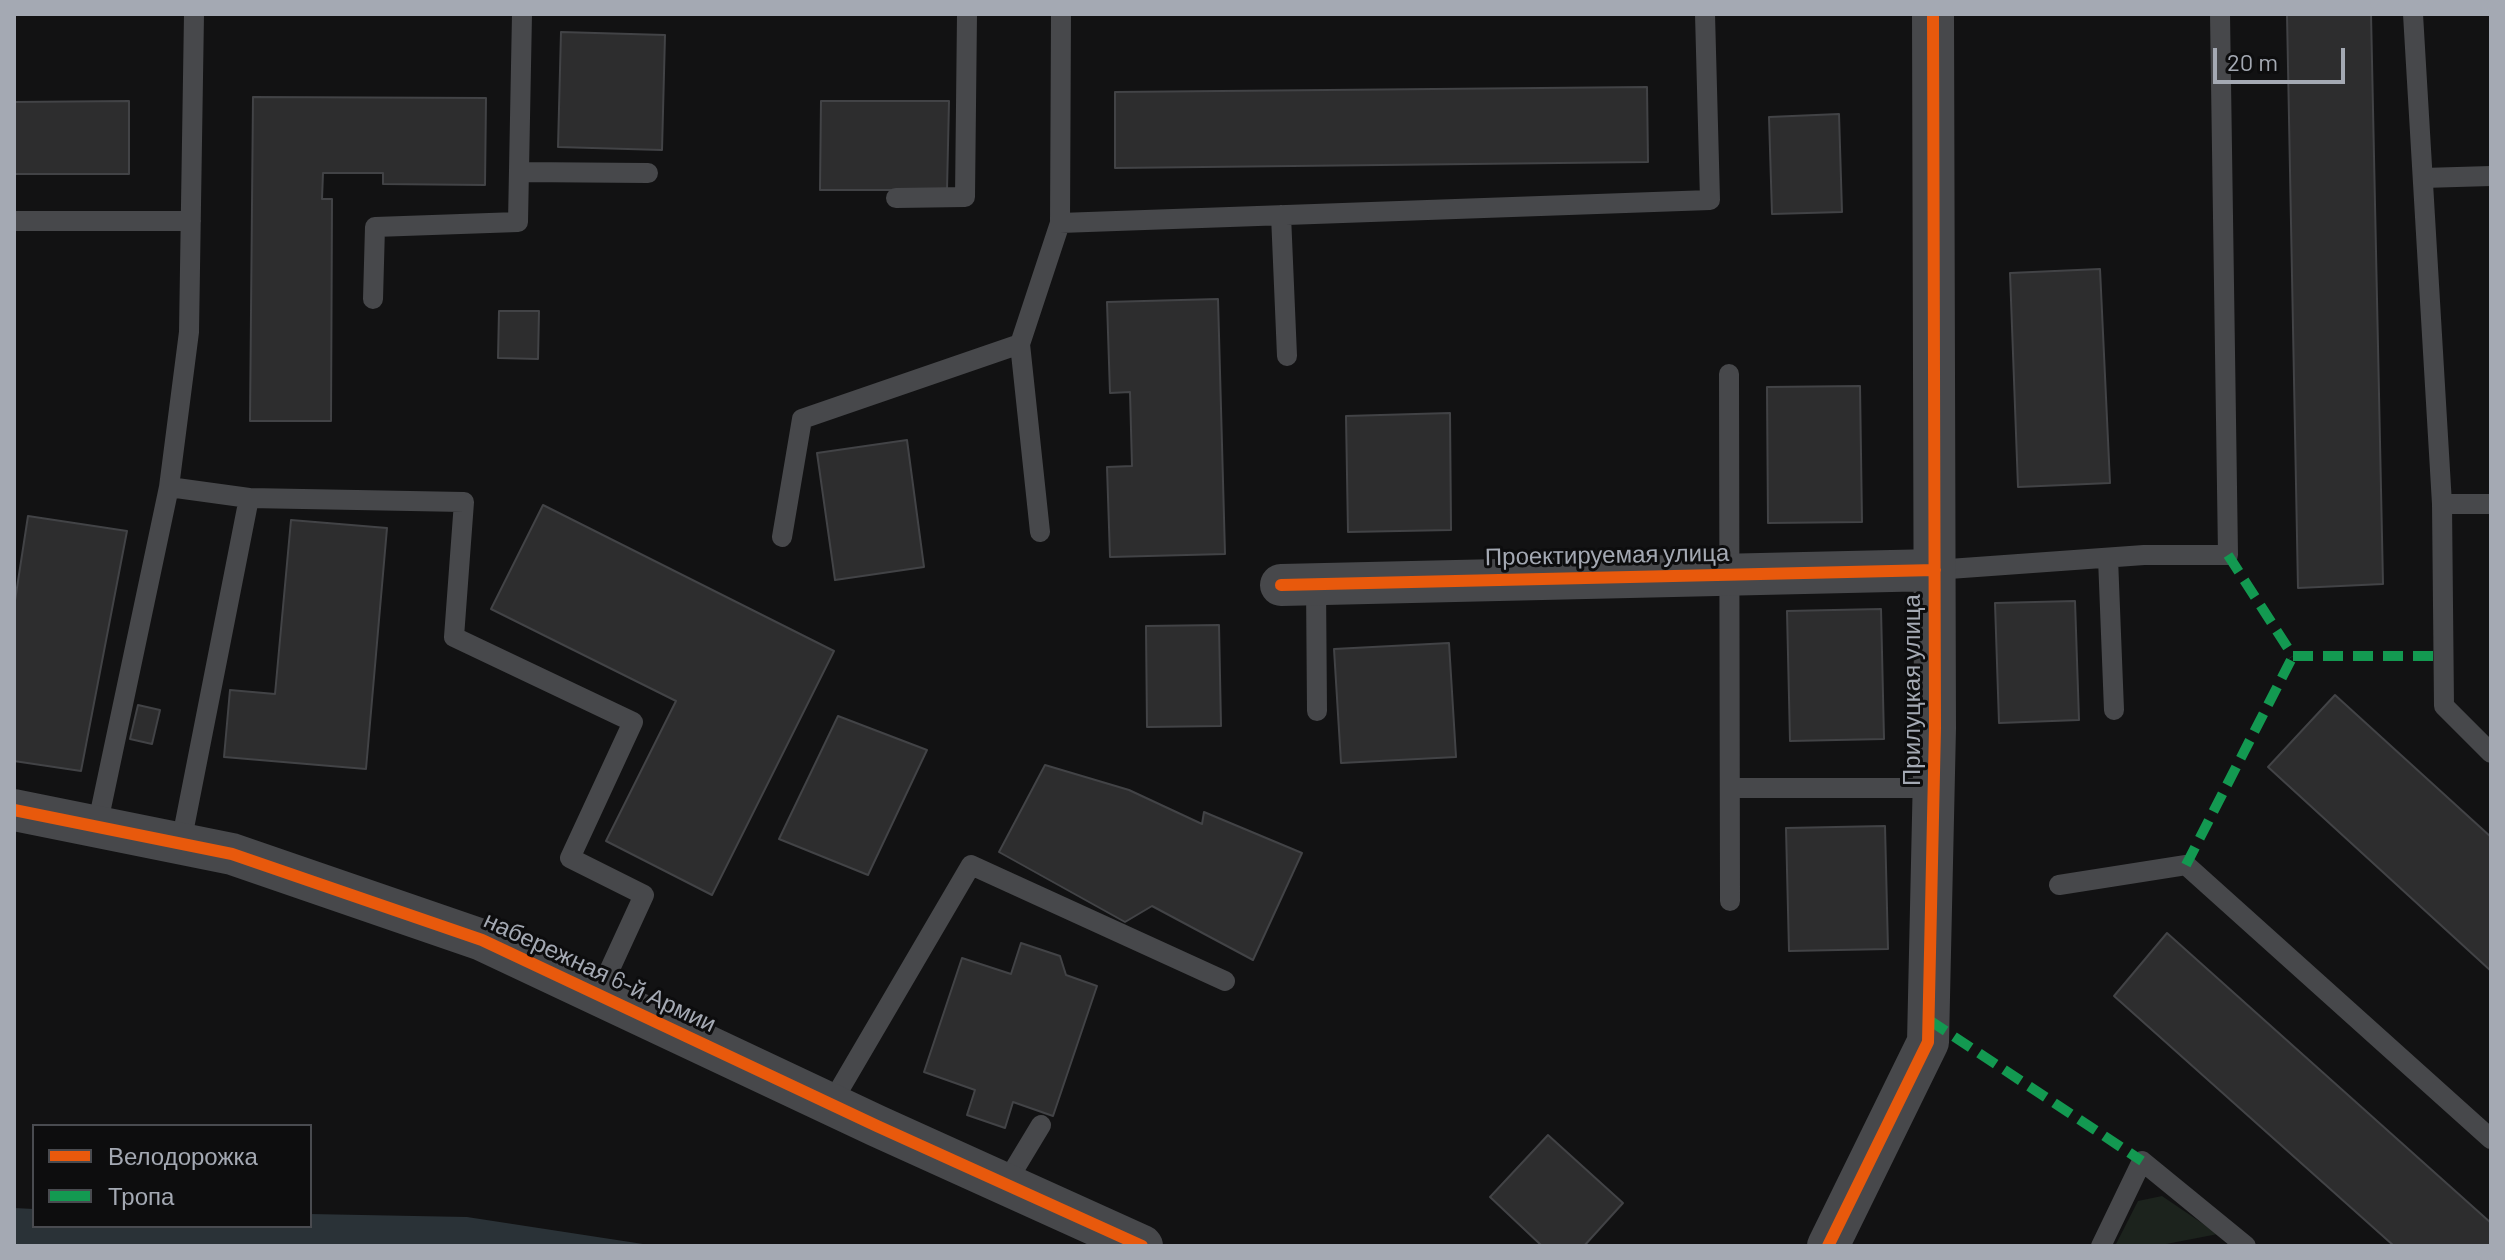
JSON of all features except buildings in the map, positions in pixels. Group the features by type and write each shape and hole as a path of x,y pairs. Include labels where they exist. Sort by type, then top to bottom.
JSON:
{"street":[{"name":"Прилуцкая улица","path":"1828,1246 1928,1042 1935,570 1933,14"},
{"name":"Проектируемая улица","path":"1298,584 1935,570"},
{"name":"набережная 6-й Армии","path":"14,810 232,854 482,940 1142,1246"}],"lane":[{"path":"97,827 169,487 189,332 194,14"},
{"path":"373,299 375,227 518,222 522,14"},
{"path":"896,198 965,197 967,14"},
{"path":"1040,532 1020,344 1060,223 1061,14"},
{"path":"1060,223 1710,200 1705,14"},
{"path":"1935,570 2108,558 2228,555 2220,14"},
{"path":"2413,14 2442,504 2444,706 2491,753"},
{"path":"519,172 648,173"},
{"path":"2423,178 2491,176"},
{"path":"1281,215 1287,356"},
{"path":"14,221 191,221"},
{"path":"782,537 802,419 1020,344"},
{"path":"1729,374 1730,901"},
{"path":"169,487 249,498 464,502 454,637 633,722 570,858 644,895 598,995"},
{"path":"181,843 249,498"},
{"path":"2442,504 2491,504"},
{"path":"2108,558 2114,710"},
{"path":"1298,584 1317,711"},
{"path":"1730,788 1933,788"},
{"path":"831,1104 971,865 1225,981"},
{"path":"2059,885 2186,865 2491,1139"},
{"path":"1006,1183 1041,1125"},
{"path":"2101,1246 2142,1161 2246,1246"}],"shaded area":[{"path":"2162,1196 2218,1234 2156,1246 2115,1246 2138,1201"},
{"path":"14,1208 32,1209 32,1228 312,1228 312,1214 467,1217 656,1246 14,1246"}],"marked path":[{"path":"2228,555 2293,656"},
{"path":"2293,656 2443,656"},
{"path":"2186,865 2293,656"},
{"path":"1929,1020 2142,1161"}],"cycle path":[{"path":"1828,1246 1928,1042 1935,728 1933,14"},
{"path":"1281,585 1935,570"},
{"path":"14,810 232,854 482,940 877,1126 1142,1246"}]}
